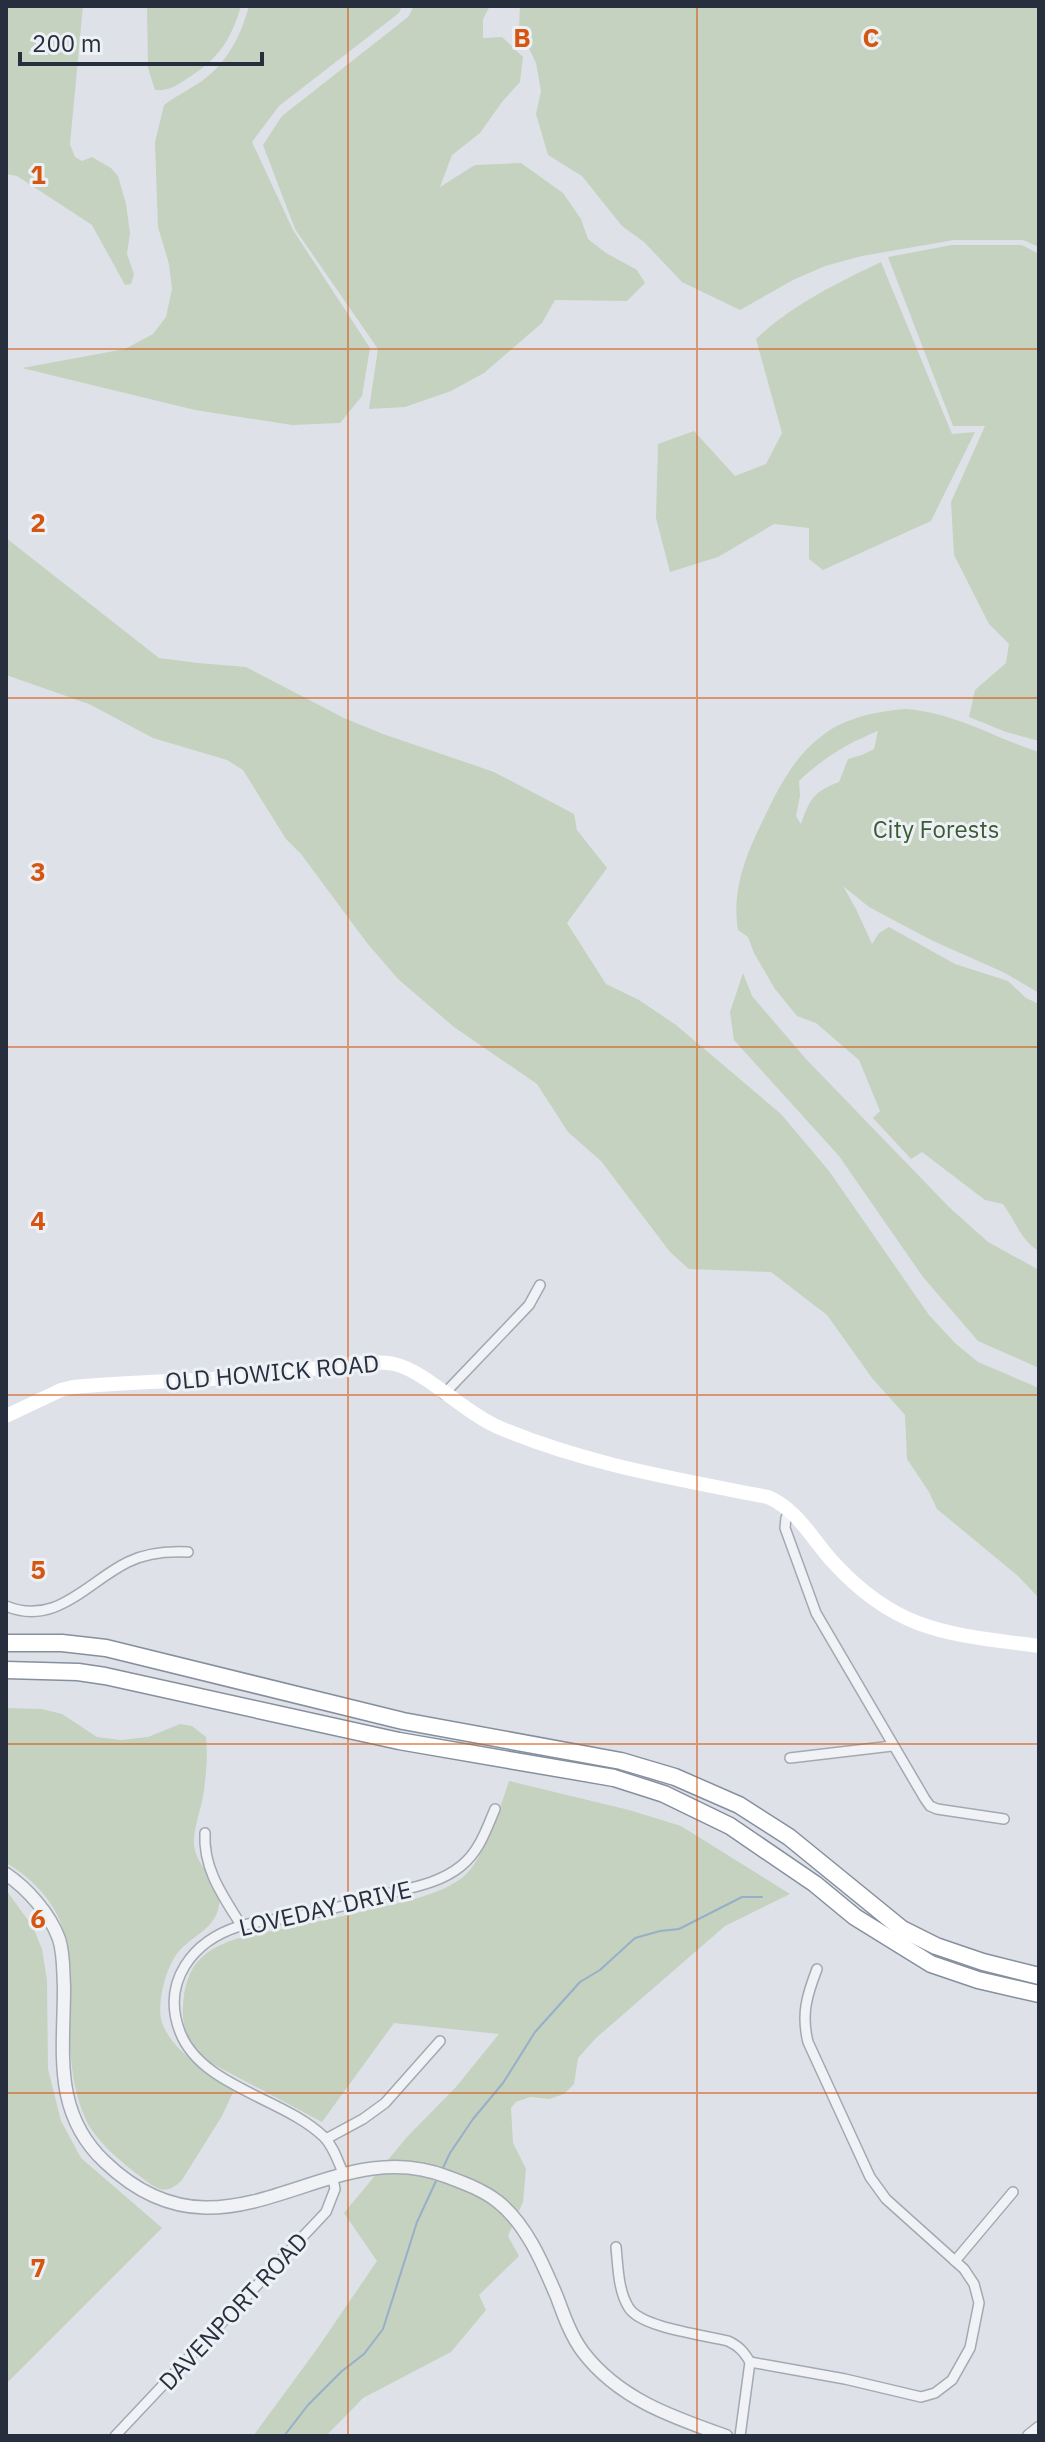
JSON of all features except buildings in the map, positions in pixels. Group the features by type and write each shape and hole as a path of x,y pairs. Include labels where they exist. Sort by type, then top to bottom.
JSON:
{"highway":[{"path":"6,1643 62,1643 106,1648 319,1702 403,1721 621,1761 675,1777 739,1805 789,1837 902,1929 936,1946 1039,1976"},
{"path":"6,1664 48,1663 111,1669 399,1741 614,1778 664,1794 730,1826 815,1884 855,1917 931,1964 978,1980 1039,1994"},
{"path":"6,1670 78,1672 250,1705"}],"main road":[{"name":"OLD HOWICK ROAD","path":"6,1416 73,1387 268,1375 372,1362 402,1366 484,1421 549,1447 602,1463 768,1497 790,1510 858,1589 891,1612 927,1628 1039,1646"}],"street":[{"path":"444,1394 529,1305 540,1285"},
{"path":"790,1510 785,1528 809,1599 828,1637 930,1806 1004,1819"},
{"path":"6,1606 26,1612 47,1611 130,1560 160,1553 188,1552"},
{"path":"790,1758 892,1746"},
{"name":"LOVEDAY DRIVE","path":"338,2176 326,2139 297,2117 203,2065 189,2050 181,2035 174,2006 182,1969 200,1947 241,1925 300,1916 435,1881 450,1874 472,1855 482,1841 495,1809"},
{"path":"205,1833 204,1846 211,1874 241,1925"},
{"path":"6,1874 39,1905 60,1941 65,2089 77,2126 103,2161 130,2182 161,2199 206,2209 246,2204 338,2176 378,2168 411,2167 448,2177 497,2201 512,2216 533,2246 582,2351 615,2385 641,2403 726,2436"},
{"path":"750,2362 921,2397 935,2393 952,2380 970,2348 979,2303 970,2276 886,2199 857,2151 808,2042 804,2011 817,1969"},
{"path":"326,2139 385,2103 440,2041"},
{"name":"DAVENPORT ROAD","path":"115,2436 326,2212 338,2176"},
{"path":"955,2261 1013,2192"},
{"path":"616,2247 621,2287 631,2311 651,2322 728,2341 742,2349 750,2362 740,2436"},
{"path":"1029,2436 1039,2428"}],"green space":[{"path":"6,6 83,6 70,144 75,157 82,161 92,157 118,176 130,233 127,254 134,274 131,284 125,285 92,225 17,176 6,174"},
{"path":"147,6 241,6 227,40 214,58 178,85 155,90 148,68"},
{"path":"249,6 402,6 399,13 279,106 252,142 293,230 370,348 362,396 340,423 292,425 195,410 22,368 125,349 153,334 166,317 172,289 169,264 158,227 155,142 164,105 202,81 226,57"},
{"path":"414,6 490,6 483,19 483,38 502,37 523,57 520,82 480,133 452,155 440,187 475,165 521,163 563,193 581,219 588,239 637,270 645,283 627,301 555,300 542,323 484,373 451,391 405,407 369,409 378,349 295,229 263,145 282,116 408,17"},
{"path":"520,6 1039,6 1039,247 1023,240 954,240 862,256 825,266 793,280 740,310 682,282 644,242 622,226 582,176 548,155 536,114 541,91 536,63 519,28"},
{"path":"952,245 1022,245 1039,254 1039,741 969,717 975,690 1006,663 1009,644 989,624 954,555 951,502 985,426 953,426 888,257"},
{"path":"881,262 952,434 975,432 931,521 823,570 809,559 809,528 774,524 718,557 670,572 656,518 658,444 694,431 735,476 766,464 782,433 756,339 800,305"},
{"path":"6,538 159,658 246,667 344,718 494,772 574,814 577,830 607,868 567,923 606,984 639,1000 676,1025 781,1114 829,1171 929,1315 956,1344 978,1362 1039,1388 1039,1598 1018,1576 937,1509 907,1459 905,1415 872,1378 827,1315 771,1272 689,1269 670,1252 601,1161 568,1132 537,1084 454,1027 398,979 286,839 243,770 227,760 153,738 89,704 6,675"},
{"name":"City Forests","path":"906,709 941,715 1039,752 1039,993 1005,973 931,940 869,907 843,886 872,944 879,933 889,927 955,964 1008,981 1026,998 1039,1004 1039,1251 1023,1236 1003,1204 985,1200 922,1152 911,1159 873,1118 880,1111 859,1060 816,1023 797,1016 775,989 748,937 738,930 737,899 743,869 773,799 794,764 812,744 835,727 879,712","holes":["878,731 874,749 848,759 839,782 814,797 801,824 796,816 799,781 836,752"]},
{"path":"743,973 752,996 806,1059 949,1207 988,1242 1039,1270 1039,1368 978,1341 923,1277 839,1156 734,1040 730,1012"},
{"path":"6,1708 42,1709 62,1714 97,1737 120,1740 148,1737 180,1724 192,1726 206,1737 205,1782 194,1845 199,1861 217,1890 219,1906 209,1926 180,1950 172,1961 163,1987 160,2015 165,2030 181,2050 202,2069 235,2088 222,2116 182,2180 166,2190 152,2185 103,2144 90,2128 80,2105 71,2054 64,1933 47,1898 24,1875 6,1863"},
{"path":"509,1781 681,1826 790,1894 725,1926 596,2038 578,2058 574,2084 564,2094 549,2099 530,2097 516,2102 511,2108 513,2143 526,2169 523,2202 508,2236 519,2256 479,2295 486,2310 451,2352 363,2398 328,2434 330,2436 253,2436 377,2261 344,2213 499,2034 394,2023 322,2122 211,2063 198,2052 189,2039 184,2023 188,1980 202,1957 229,1941 403,1902 453,1884 477,1860"},
{"path":"6,1890 33,1927 42,1949 47,1980 48,2069 61,2121 81,2158 162,2228 6,2384"}],"waterway":[{"path":"441,2172 450,2153 503,2083 535,2032 580,1982 600,1970 635,1938 679,1929 742,1897 762,1897"},
{"path":"284,2436 308,2405 364,2354 383,2329 417,2222 436,2181"}]}
